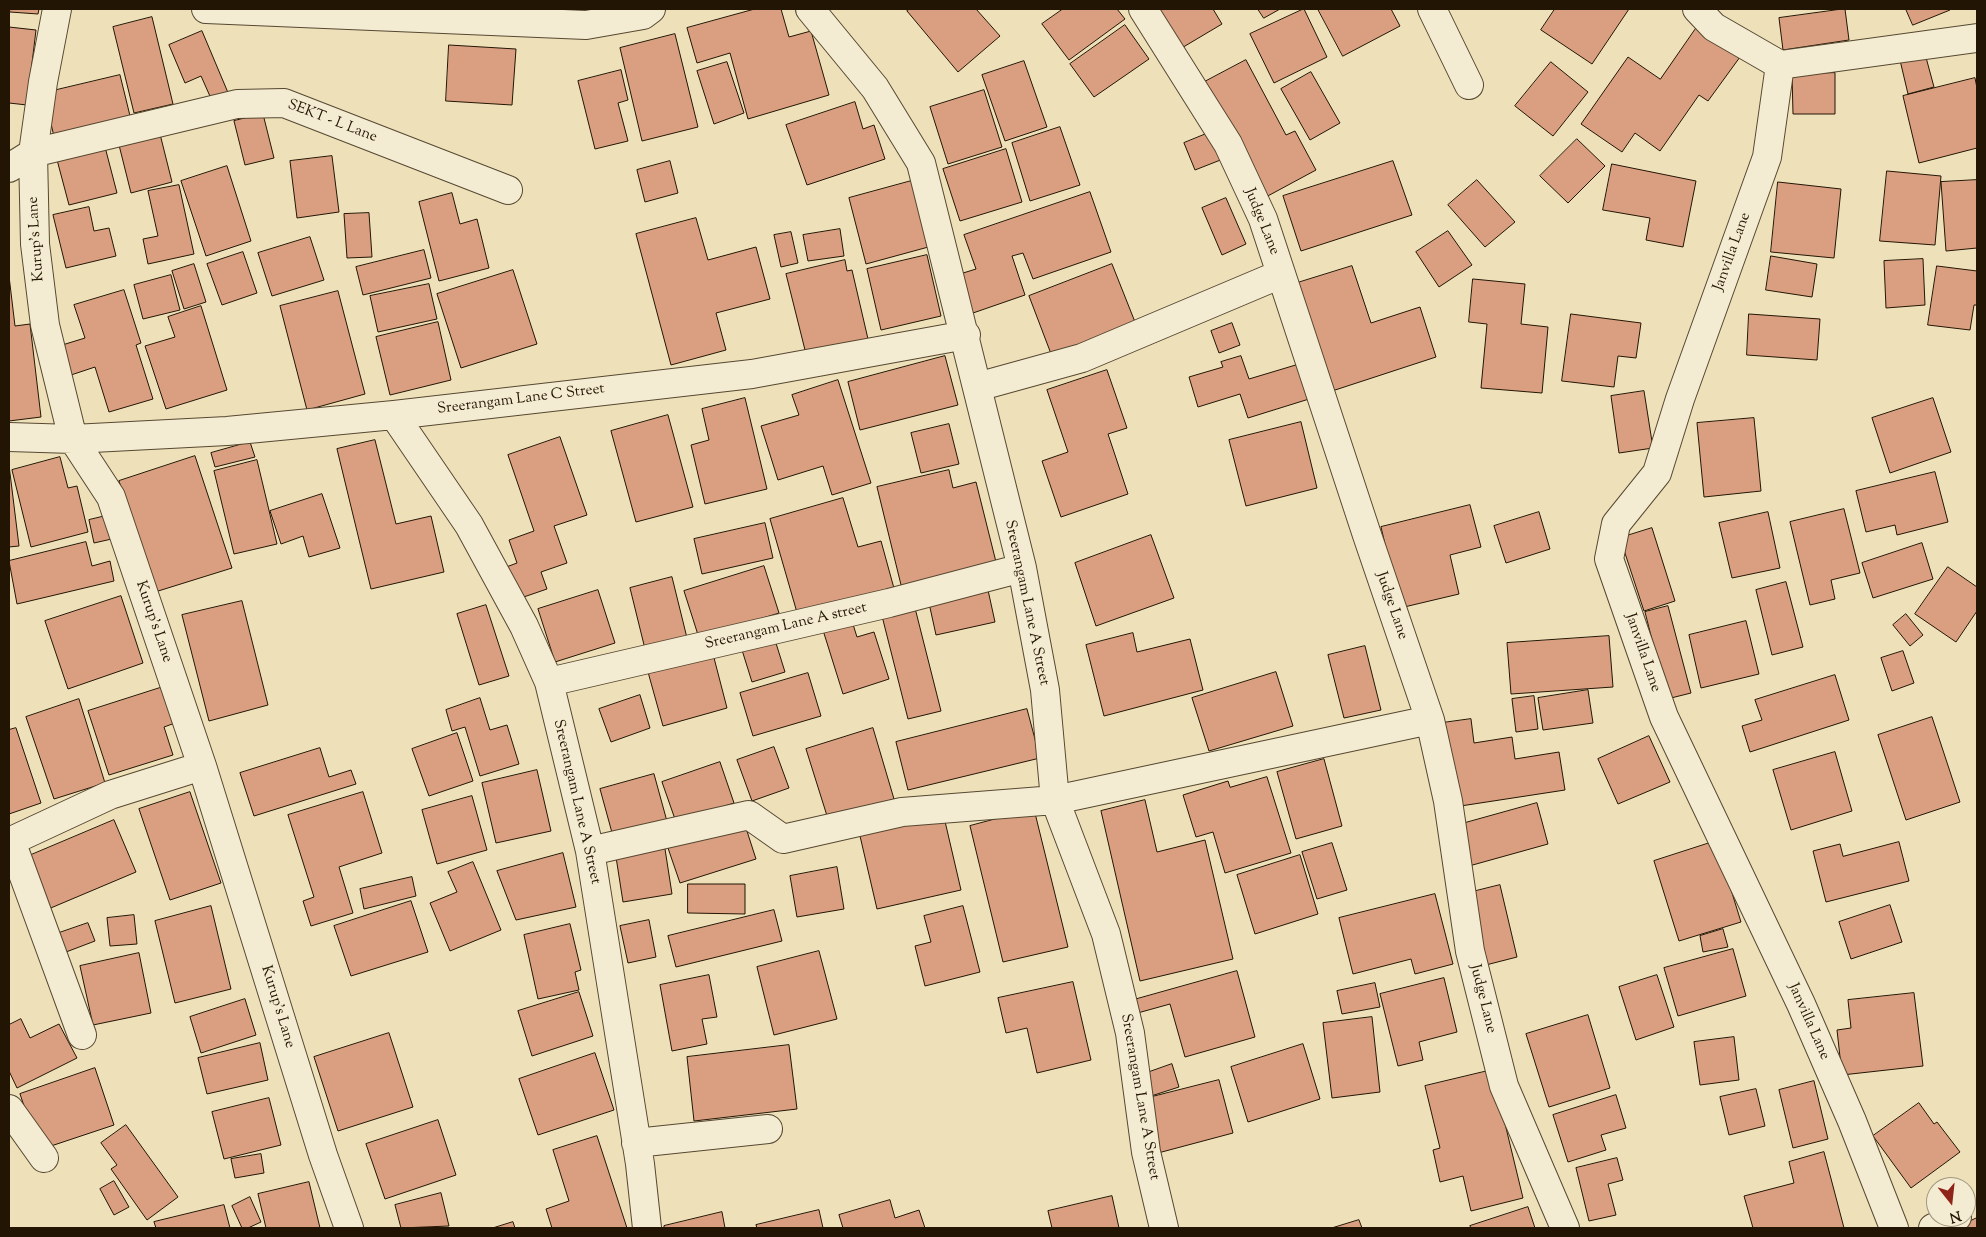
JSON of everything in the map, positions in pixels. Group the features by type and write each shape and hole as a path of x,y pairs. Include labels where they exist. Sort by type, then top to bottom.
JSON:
{"street":[{"name":"Kurup's Lane","path":"57,9 42,82 33,153 35,244 45,325 73,439 110,497 202,766 324,1155 349,1228"},
{"path":"206,9 586,25 643,15 651,9"},
{"name":"Sreerangam Lane A Street","path":"810,9 875,88 921,163 966,335 1022,568 1045,690 1055,800 1106,934 1130,1033 1146,1152 1164,1228"},
{"name":"Judge Lane","path":"1144,9 1228,144 1263,219 1282,274 1364,526 1430,720 1448,801 1470,951 1504,1086 1565,1228"},
{"path":"1432,9 1469,85"},
{"path":"1697,9 1714,27 1780,65 1977,38"},
{"name":"Janvilla Lane","path":"1780,65 1767,157 1680,399 1657,473 1616,524 1609,559 1664,717 1801,1004 1852,1121 1894,1228"},
{"name":"SEKT - L Lane","path":"9,168 33,153 237,104 284,103 508,190"},
{"path":"977,387 1082,358 1282,274"},
{"name":"Sreerangam Lane C Street","path":"9,436 73,439 227,431 394,415 752,374 966,335"},
{"name":"Sreerangam Lane A Street","path":"394,415 469,525 524,626 549,682 590,851 636,1143 646,1228"},
{"name":"Sreerangam Lane A street","path":"549,682 889,603 1022,568"},
{"path":"590,851 749,815 783,839 902,812 1055,800 1430,720"},
{"path":"82,1035 10,841 110,795 202,766"},
{"path":"9,1109 44,1158"},
{"path":"636,1143 768,1129"}],"building":[{"path":"10,9 39,9 38,14 10,12"},
{"path":"755,9 781,9 789,37 811,31 829,95 748,119 730,53 697,63 687,28"},
{"path":"910,9 976,9 1000,36 958,72 907,11"},
{"path":"1063,9 1117,9 1125,19 1069,60 1042,24"},
{"path":"1156,9 1213,9 1222,24 1180,49"},
{"path":"1258,9 1280,9 1264,18"},
{"path":"1304,9 1327,57 1274,83 1250,34"},
{"path":"1318,9 1391,9 1400,26 1343,56"},
{"path":"1555,9 1629,9 1592,64 1541,30"},
{"path":"1845,9 1849,40 1783,50 1779,18"},
{"path":"1906,9 1950,9 1950,10 1913,25"},
{"path":"152,17 173,104 134,113 113,27"},
{"path":"1125,25 1149,59 1094,97 1070,64"},
{"path":"9,27 36,30 27,105 9,103"},
{"path":"1697,27 1740,57 1708,101 1699,95 1660,151 1635,133 1622,152 1581,124 1628,57 1660,79"},
{"path":"202,31 229,95 213,103 201,76 185,83 169,45"},
{"path":"675,34 698,127 642,141 620,48"},
{"path":"449,45 516,49 512,105 446,101"},
{"path":"1924,50 1934,87 1908,94 1899,56"},
{"path":"1246,60 1286,135 1295,131 1316,170 1264,198 1195,87"},
{"path":"1024,61 1047,127 1005,141 982,75"},
{"path":"727,62 744,113 714,124 697,71"},
{"path":"1551,62 1588,92 1553,136 1515,106"},
{"path":"621,70 628,100 618,103 628,141 595,149 578,81"},
{"path":"1311,72 1340,123 1310,140 1281,89"},
{"path":"1835,73 1835,114 1793,114 1792,74"},
{"path":"120,75 132,124 55,141 44,93"},
{"path":"1975,78 1977,88 1977,148 1919,163 1903,96"},
{"path":"984,90 1002,147 948,164 930,107"},
{"path":"855,102 863,129 874,125 885,159 807,185 786,125"},
{"path":"263,114 274,158 245,165 234,121"},
{"path":"158,126 172,182 131,193 117,137"},
{"path":"1060,127 1080,185 1030,201 1012,143"},
{"path":"1211,132 1223,159 1195,170 1184,143"},
{"path":"1577,139 1605,166 1568,203 1540,176"},
{"path":"104,143 117,193 69,205 56,156"},
{"path":"1006,149 1022,202 960,221 943,169"},
{"path":"332,156 339,212 297,218 290,161"},
{"path":"670,161 678,193 645,202 637,170"},
{"path":"1393,161 1412,215 1301,251 1283,196"},
{"path":"1612,164 1696,181 1683,247 1646,240 1650,218 1603,210"},
{"path":"227,166 251,241 206,256 181,181"},
{"path":"1887,171 1941,176 1935,245 1880,241"},
{"path":"915,180 932,246 866,264 849,198"},
{"path":"1477,180 1515,222 1485,247 1448,205"},
{"path":"1977,180 1977,248 1946,251 1941,182"},
{"path":"1778,182 1841,189 1834,258 1771,252"},
{"path":"179,185 194,254 148,264 143,239 158,236 148,191"},
{"path":"1090,192 1111,252 1033,279 1023,253 1012,256 1025,295 973,313 960,274 976,269 964,235"},
{"path":"452,193 460,224 477,219 489,268 439,281 419,202"},
{"path":"1226,198 1246,244 1222,255 1202,208"},
{"path":"89,207 94,231 109,228 116,256 66,268 53,215"},
{"path":"369,213 372,257 347,258 344,214"},
{"path":"696,218 708,260 756,247 770,299 716,313 726,350 671,365 636,234"},
{"path":"840,229 844,256 808,261 803,235"},
{"path":"1448,231 1472,265 1439,287 1416,252"},
{"path":"791,232 798,263 781,267 774,235"},
{"path":"310,237 324,280 272,296 258,253"},
{"path":"424,250 431,278 363,295 356,267"},
{"path":"243,252 257,293 222,305 207,264"},
{"path":"927,255 941,316 881,330 867,269"},
{"path":"1771,256 1817,264 1812,297 1766,290"},
{"path":"1923,259 1925,305 1886,308 1884,261"},
{"path":"845,260 847,271 852,270 868,339 806,354 786,274"},
{"path":"194,264 206,302 184,309 172,271"},
{"path":"1112,264 1137,327 1053,359 1029,296"},
{"path":"1352,266 1371,323 1420,307 1436,357 1329,392 1294,284"},
{"path":"1937,266 1977,271 1977,305 1974,305 1970,330 1928,325"},
{"path":"513,270 537,344 461,368 437,294"},
{"path":"171,275 180,310 143,319 134,285"},
{"path":"9,276 15,326 30,324 41,417 9,421"},
{"path":"1473,279 1525,284 1521,324 1548,327 1542,393 1481,388 1487,324 1469,322"},
{"path":"429,284 437,319 378,332 370,296"},
{"path":"124,290 141,343 136,345 153,399 109,412 95,367 68,376 59,346 85,338 74,305"},
{"path":"338,291 365,394 307,410 280,306"},
{"path":"201,306 227,390 166,409 145,346 175,337 168,317"},
{"path":"1571,314 1641,323 1636,358 1618,356 1614,387 1562,381"},
{"path":"1749,314 1820,319 1817,360 1747,355"},
{"path":"438,322 451,380 390,395 376,337"},
{"path":"1232,323 1240,345 1219,353 1211,331"},
{"path":"945,356 958,405 860,430 848,382"},
{"path":"1241,356 1249,379 1299,364 1309,399 1248,418 1240,394 1198,407 1189,377 1223,367 1221,362"},
{"path":"1107,370 1127,428 1108,434 1128,494 1061,517 1042,461 1068,452 1047,390"},
{"path":"838,380 871,483 832,495 823,466 778,480 761,426 799,415 792,395"},
{"path":"1644,391 1653,448 1619,453 1611,396"},
{"path":"745,398 767,489 705,504 691,445 709,440 702,409"},
{"path":"1933,398 1951,452 1890,473 1872,418"},
{"path":"668,415 693,507 636,522 611,431"},
{"path":"1754,418 1761,491 1704,497 1697,423"},
{"path":"1301,422 1317,488 1246,506 1229,440"},
{"path":"949,424 959,464 921,473 911,433"},
{"path":"560,437 587,515 554,526 567,563 541,572 547,589 512,601 501,569 517,563 509,540 534,531 508,455"},
{"path":"375,440 396,524 431,516 444,572 371,589 337,449"},
{"path":"250,442 255,457 215,467 211,453"},
{"path":"195,456 232,568 155,592 119,481"},
{"path":"60,457 68,488 77,486 88,532 31,547 12,470"},
{"path":"257,460 277,544 234,554 214,471"},
{"path":"9,465 19,546 9,547"},
{"path":"949,470 953,488 976,482 998,570 903,593 877,487"},
{"path":"1935,472 1948,522 1897,535 1895,525 1866,532 1856,491"},
{"path":"322,494 340,548 309,557 303,536 281,544 270,511"},
{"path":"843,498 858,547 881,541 895,592 798,616 770,519"},
{"path":"1470,505 1481,547 1450,555 1459,594 1400,608 1381,527"},
{"path":"1844,509 1860,573 1831,580 1835,599 1810,605 1790,522"},
{"path":"1539,512 1550,549 1506,563 1494,526"},
{"path":"1768,512 1780,568 1732,578 1719,523"},
{"path":"110,515 116,538 94,543 89,520"},
{"path":"765,523 773,558 702,574 694,539"},
{"path":"1652,528 1675,601 1644,611 1620,538"},
{"path":"1151,535 1174,598 1096,626 1075,563"},
{"path":"86,542 92,566 110,561 114,581 17,604 9,561"},
{"path":"1922,543 1933,579 1873,598 1862,563"},
{"path":"764,566 779,613 699,638 684,591"},
{"path":"1948,567 1977,587 1977,611 1956,642 1915,614"},
{"path":"672,577 688,642 646,653 630,588"},
{"path":"1786,582 1803,647 1772,655 1756,590"},
{"path":"598,590 615,643 555,662 538,609"},
{"path":"988,590 995,622 936,635 929,603"},
{"path":"121,596 143,663 68,689 45,621"},
{"path":"242,601 268,705 209,721 182,615"},
{"path":"914,604 941,711 908,719 881,612"},
{"path":"486,605 509,676 479,685 457,614"},
{"path":"1668,606 1691,693 1667,699 1645,612"},
{"path":"1906,614 1923,635 1910,646 1893,625"},
{"path":"851,618 857,637 874,632 889,679 843,694 822,627"},
{"path":"1746,621 1759,674 1701,688 1689,635"},
{"path":"1133,633 1137,652 1190,639 1203,690 1104,716 1086,645"},
{"path":"1609,636 1613,687 1511,694 1507,643"},
{"path":"775,640 785,672 752,682 742,650"},
{"path":"1365,646 1381,710 1344,718 1328,655"},
{"path":"1903,651 1914,683 1892,691 1881,658"},
{"path":"713,654 727,708 663,726 648,672"},
{"path":"1276,672 1293,726 1209,751 1192,698"},
{"path":"808,673 821,716 753,736 740,693"},
{"path":"1835,675 1849,720 1750,752 1742,726 1762,720 1755,700"},
{"path":"163,687 175,723 164,727 173,755 109,775 88,711"},
{"path":"1588,690 1593,723 1543,730 1538,698"},
{"path":"640,695 650,728 611,742 599,709"},
{"path":"1534,696 1538,729 1516,732 1512,699"},
{"path":"480,698 490,730 507,725 519,764 480,776 465,727 452,731 446,710"},
{"path":"79,699 105,783 54,799 26,717"},
{"path":"1027,709 1040,758 908,790 896,742"},
{"path":"1932,717 1960,802 1906,820 1878,735"},
{"path":"1471,719 1474,743 1512,737 1515,759 1559,752 1565,790 1454,807 1442,723"},
{"path":"16,728 41,803 9,814 9,730"},
{"path":"873,728 894,799 828,819 806,749"},
{"path":"457,733 473,781 429,796 412,749"},
{"path":"1649,736 1670,782 1618,804 1598,759"},
{"path":"774,747 789,788 752,801 737,760"},
{"path":"320,748 329,777 351,770 356,784 254,816 240,773"},
{"path":"1835,752 1852,811 1791,830 1773,770"},
{"path":"1324,759 1342,826 1296,839 1277,772"},
{"path":"720,762 734,803 676,822 662,782"},
{"path":"537,770 551,831 496,843 482,783"},
{"path":"654,774 668,825 614,840 600,789"},
{"path":"1267,777 1291,853 1225,873 1213,832 1196,837 1183,795 1228,781 1230,787"},
{"path":"190,792 221,883 170,900 139,809"},
{"path":"363,792 382,853 339,867 353,913 311,926 303,901 314,897 288,815"},
{"path":"472,796 487,850 437,864 422,810"},
{"path":"1145,800 1157,852 1205,840 1233,959 1140,981 1101,811"},
{"path":"1537,803 1548,844 1469,866 1458,825"},
{"path":"1034,809 1068,947 1003,962 970,826"},
{"path":"944,817 961,890 877,909 860,836"},
{"path":"114,820 136,872 46,910 24,858"},
{"path":"745,825 756,859 680,883 668,848"},
{"path":"1716,841 1741,922 1679,941 1654,861"},
{"path":"1899,842 1909,881 1826,902 1813,851 1840,844 1843,856"},
{"path":"1332,843 1347,890 1317,899 1302,852"},
{"path":"665,849 672,894 623,902 616,857"},
{"path":"563,853 576,907 516,920 497,871"},
{"path":"1300,855 1318,914 1255,934 1237,875"},
{"path":"473,862 501,930 450,951 430,903 457,892 448,872"},
{"path":"837,867 844,909 797,917 790,876"},
{"path":"412,877 416,896 364,909 360,889"},
{"path":"688,884 745,884 745,914 688,913"},
{"path":"1500,885 1517,957 1482,966 1464,894"},
{"path":"1435,894 1453,964 1415,974 1411,959 1353,974 1339,918"},
{"path":"411,901 428,952 351,976 334,926"},
{"path":"1890,905 1902,942 1851,959 1839,922"},
{"path":"211,906 231,989 175,1003 155,921"},
{"path":"963,906 980,972 925,986 915,946 931,942 924,916"},
{"path":"774,910 782,941 676,967 668,936"},
{"path":"134,915 137,944 110,946 107,918"},
{"path":"649,920 656,957 628,963 620,926"},
{"path":"88,923 95,941 66,952 59,933"},
{"path":"570,924 581,970 575,972 579,990 538,999 524,935"},
{"path":"1723,929 1728,947 1703,952 1700,936"},
{"path":"1733,949 1746,996 1678,1016 1664,968"},
{"path":"819,951 837,1019 774,1035 757,967"},
{"path":"139,953 151,1013 93,1025 80,966"},
{"path":"1237,971 1255,1037 1185,1057 1170,1004 1134,1014 1130,1001"},
{"path":"709,975 717,1017 702,1019 707,1044 672,1051 660,985"},
{"path":"1657,975 1674,1027 1636,1040 1619,987"},
{"path":"1444,978 1457,1032 1419,1042 1423,1060 1398,1066 1380,994"},
{"path":"1073,982 1091,1060 1037,1073 1027,1028 1006,1033 998,998"},
{"path":"1375,983 1380,1007 1342,1014 1337,991"},
{"path":"579,992 593,1036 532,1056 518,1011"},
{"path":"1914,993 1923,1066 1842,1075 1837,1030 1851,1028 1848,1000"},
{"path":"245,999 256,1035 201,1053 190,1017"},
{"path":"1588,1015 1610,1088 1549,1107 1526,1034"},
{"path":"1372,1017 1380,1092 1332,1098 1323,1023"},
{"path":"21,1019 30,1038 59,1024 77,1058 17,1088 9,1071 9,1025"},
{"path":"389,1033 413,1107 338,1131 314,1057"},
{"path":"1734,1037 1739,1080 1700,1085 1694,1042"},
{"path":"260,1043 268,1080 207,1094 198,1058"},
{"path":"1303,1044 1320,1099 1248,1122 1231,1067"},
{"path":"789,1045 797,1109 694,1121 687,1057"},
{"path":"595,1053 614,1110 538,1135 519,1079"},
{"path":"1172,1064 1179,1087 1148,1097 1141,1075"},
{"path":"95,1068 114,1125 39,1150 20,1094"},
{"path":"1492,1070 1523,1198 1471,1211 1463,1176 1440,1182 1433,1150 1440,1148 1425,1086"},
{"path":"1219,1080 1233,1133 1158,1153 1144,1099"},
{"path":"1814,1081 1828,1139 1793,1148 1779,1090"},
{"path":"1756,1089 1765,1126 1729,1135 1720,1097"},
{"path":"1616,1095 1626,1128 1601,1135 1606,1150 1568,1162 1553,1115"},
{"path":"269,1098 281,1145 224,1159 212,1112"},
{"path":"1919,1103 1934,1124 1937,1122 1960,1152 1911,1188 1873,1136"},
{"path":"438,1120 456,1175 385,1199 366,1144"},
{"path":"126,1125 178,1197 147,1220 111,1169 117,1165 101,1143"},
{"path":"597,1136 627,1228 552,1228 546,1209 569,1201 553,1150"},
{"path":"1824,1152 1844,1228 1753,1228 1744,1196 1794,1183 1789,1162"},
{"path":"261,1154 264,1173 235,1178 231,1159"},
{"path":"1617,1158 1623,1180 1608,1184 1616,1215 1589,1221 1576,1168"},
{"path":"114,1181 129,1207 114,1215 100,1189"},
{"path":"309,1182 320,1228 266,1228 258,1194"},
{"path":"441,1193 449,1226 401,1228 395,1205"},
{"path":"1112,1196 1119,1228 1052,1228 1048,1211"},
{"path":"250,1197 261,1222 248,1228 242,1228 232,1206"},
{"path":"890,1200 895,1218 919,1210 925,1228 843,1228 839,1215"},
{"path":"224,1205 230,1228 156,1228 154,1222"},
{"path":"1528,1207 1535,1228 1471,1228 1470,1226"},
{"path":"819,1210 823,1228 757,1228 756,1225"},
{"path":"722,1212 725,1228 664,1228 664,1226"},
{"path":"1976,1218 1977,1228 1955,1228 1976,1227"},
{"path":"1359,1220 1362,1228 1332,1228"},
{"path":"513,1222 515,1228 493,1228"}]}
